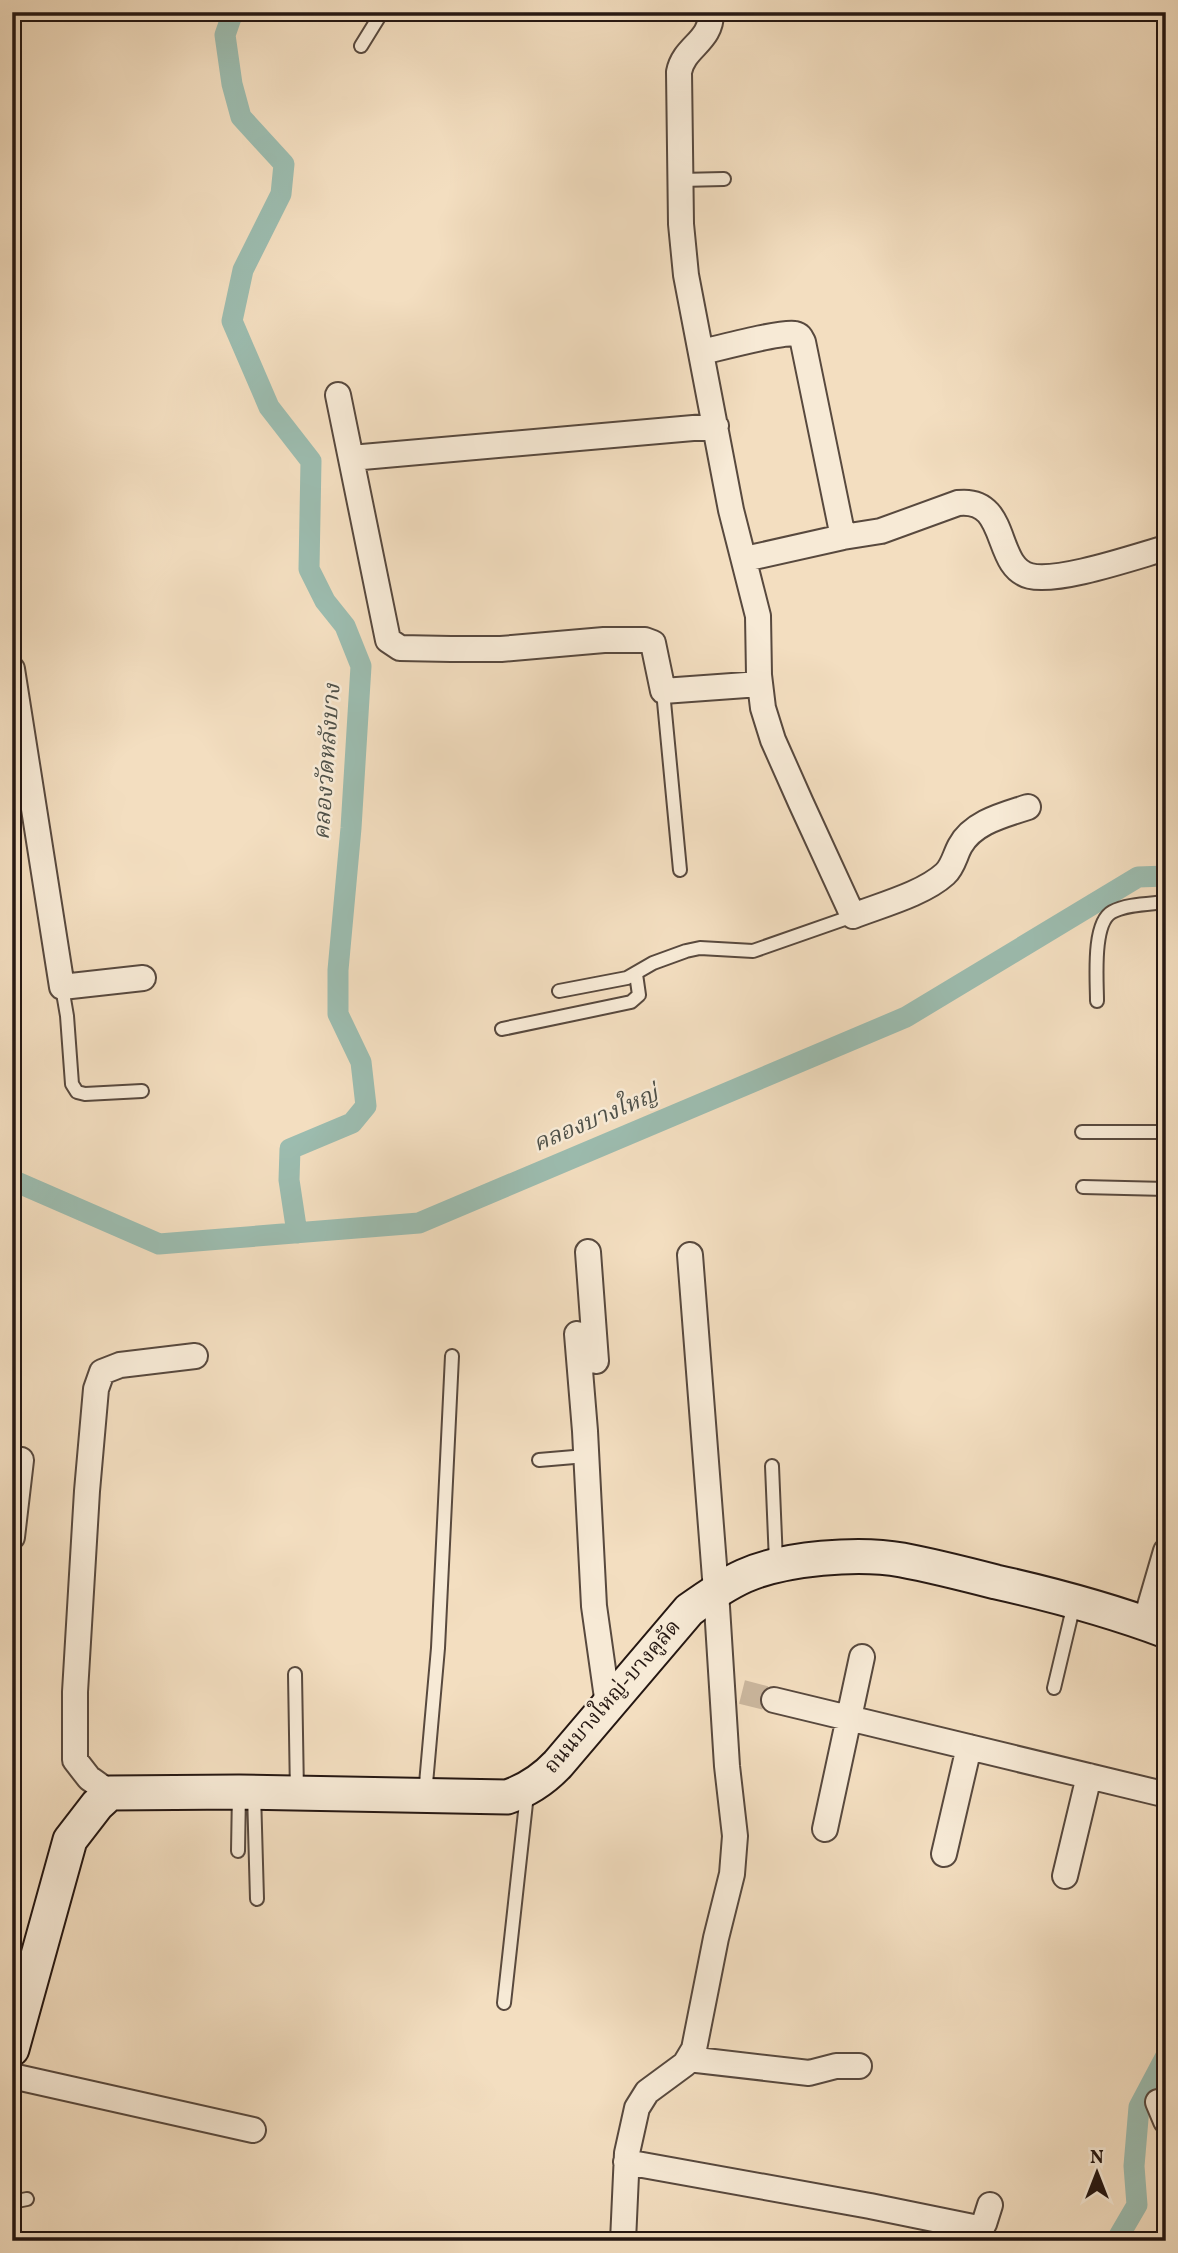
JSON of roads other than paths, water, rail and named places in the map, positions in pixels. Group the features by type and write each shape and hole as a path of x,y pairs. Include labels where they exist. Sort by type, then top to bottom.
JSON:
{"street":[{"path":"711,12 710,28 683,57 680,64 680,180 686,275 731,510 758,616 762,708 773,740 853,916 935,883 948,872 969,833 999,817 1028,807"},
{"path":"702,352 780,336 800,336 843,537"},
{"path":"338,395 388,640 400,648 451,649 501,649 604,640 645,640 653,643 663,691 760,684"},
{"path":"351,458 716,426"},
{"path":"745,559 881,531 958,502 971,501 981,505 990,514 1011,560 1021,573 1031,576 1046,578 1069,574 1166,548"},
{"path":"12,669 62,987 144,978"},
{"path":"588,1252 607,1519 604,1525 590,1526"},
{"path":"623,2241 626,2162 637,2108 647,2092 685,2064 694,2049 732,1874 735,1836 727,1766 732,1691 716,1591 690,1255"},
{"path":"577,1334 594,1606 608,1705"},
{"path":"13,2038 70,1840 97,1805 110,1793 89,1778 75,1760 75,1692 96,1389 102,1371 120,1364 195,1356"},
{"path":"12,1537 21,1460"},
{"path":"1155,1627 1166,1551"},
{"name":"ถนนบางใหญ่-บางคูลัด","path":"110,1793 247,1792 507,1797 527,1790 558,1764 689,1610 716,1591 746,1576 777,1566 816,1559 899,1559 1075,1601 1155,1627"},
{"path":"825,1829 862,1657"},
{"path":"774,1700 1163,1794"},
{"path":"944,1854 969,1747"},
{"path":"1065,1875 1089,1776"},
{"path":"688,2059 809,2073 836,2066 859,2066"},
{"path":"12,2076 253,2130"},
{"path":"626,2162 973,2227 984,2224 990,2205"}],"lane":[{"path":"361,46 382,12"},
{"path":"680,180 724,179"},
{"path":"663,691 680,870"},
{"path":"1097,1001 1096,964 1100,927 1104,916 1114,910 1166,902"},
{"path":"559,991 614,982 686,951 718,948 753,951 853,916"},
{"path":"502,1029 631,1002 639,995 636,974"},
{"path":"62,987 72,1084 77,1092 85,1094 142,1091"},
{"path":"1082,1132 1166,1132"},
{"path":"1083,1187 1166,1189"},
{"path":"425,1796 438,1648 452,1356"},
{"path":"539,1460 586,1456"},
{"path":"772,1466 777,1566"},
{"path":"1054,1688 1075,1601"},
{"path":"295,1674 297,1793"},
{"path":"504,2003 527,1790"},
{"path":"238,1851 247,1792"},
{"path":"247,1792 257,1899"},
{"path":"12,2202 27,2199"}],"waterway":[{"name":"คลองวัดหลังบาง","path":"233,12 225,35 232,84 241,117 284,164 281,194 243,270 232,321 269,407 311,461 309,569 325,601 345,626 361,666 351,828 338,970 338,1014 361,1062 366,1106 352,1123 290,1149 289,1180 297,1233"},
{"name":"คลองบางใหญ่","path":"12,1180 159,1244 419,1223 906,1017 1138,877 1166,876"},
{"path":"1116,2241 1137,2205 1134,2166 1139,2107 1166,2056"}],"tunnel":[{"path":"742,1692 774,1700"}]}
